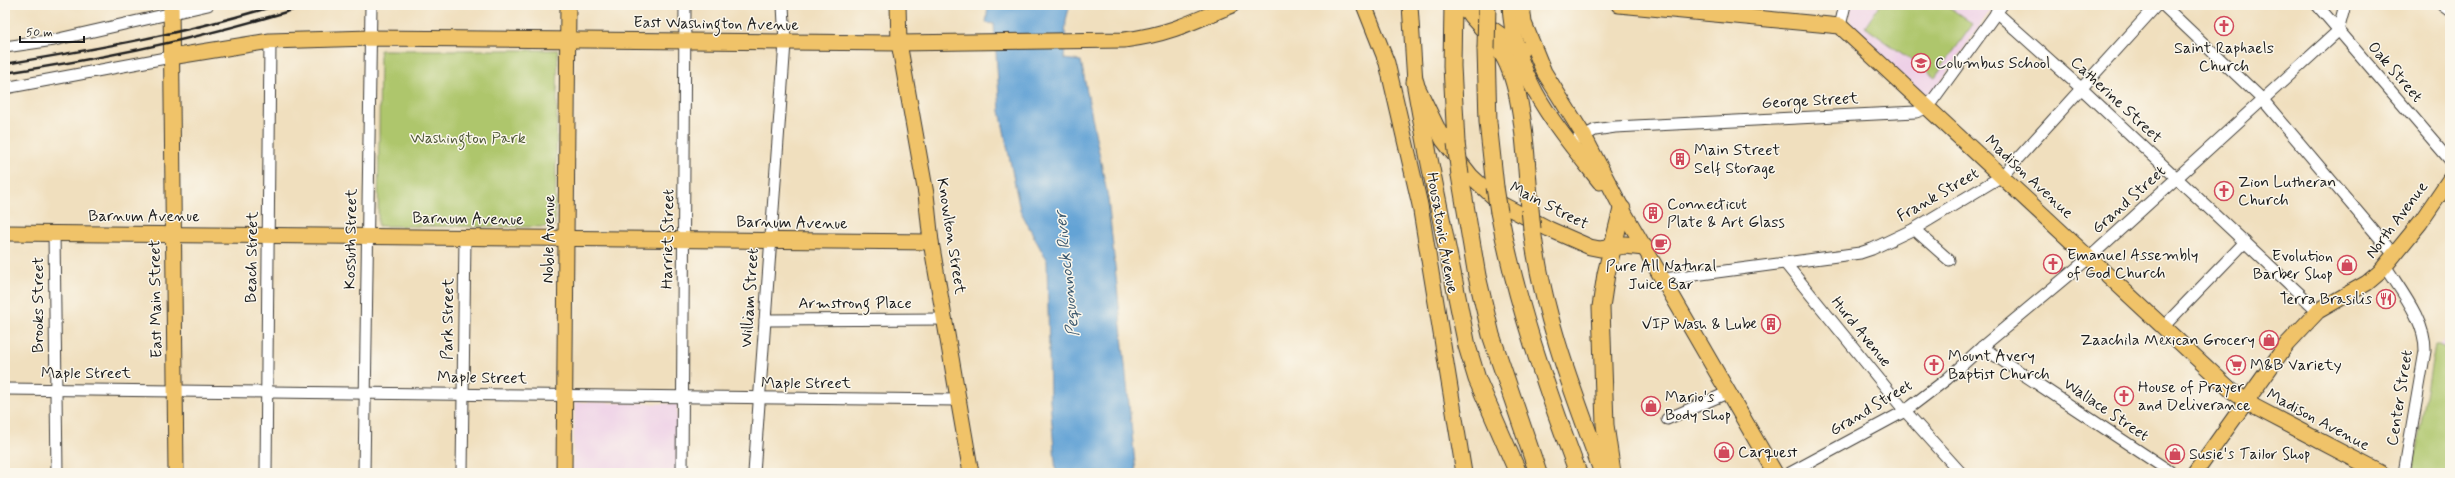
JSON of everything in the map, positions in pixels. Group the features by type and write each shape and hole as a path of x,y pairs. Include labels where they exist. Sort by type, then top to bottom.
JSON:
{"highway":[{"path":"1487,5 1486,49 1488,122 1495,187 1521,308 1543,378 1578,473"},
{"path":"1458,10 1452,81 1456,143 1460,176 1487,322 1538,473"},
{"path":"1458,10 1499,48 1513,80 1518,103 1532,229 1540,280 1551,328 1603,473"},
{"path":"1415,82 1429,162 1466,346 1479,384 1518,473"},
{"path":"1612,473 1605,426 1601,317 1604,285 1622,209"},
{"path":"1613,247 1625,245 1644,247"}],"main road":[{"name":"Noble Avenue","path":"564,473 569,40 568,5"},
{"name":"Knowlton Street","path":"898,5 899,43 926,194 931,242 946,319 971,473"},
{"name":"East Washington Avenue","path":"171,57 270,41 370,38 899,43 1124,40 1156,36 1183,28 1232,5"},
{"name":"Housatonic Avenue","path":"1364,5 1387,63 1420,205 1464,473"},
{"name":"Main Street","path":"1410,5 1415,82 1443,140 1471,176 1501,204 1584,244 1596,248 1613,247"},
{"path":"1510,5 1511,20 1521,64 1531,87 1570,144 1622,209"},
{"path":"1522,5 1524,23 1544,72 1584,136 1622,209 1664,279 1727,393 1775,473"},
{"path":"1619,5 1840,26"},
{"name":"East Main Street","path":"171,10 176,473"},
{"path":"1458,10 1525,52 1544,72"},
{"name":"Madison Avenue","path":"1840,26 2246,402 2381,473"},
{"name":"North Avenue","path":"2194,473 2288,344 2318,311 2367,283 2390,261 2450,179"},
{"name":"Barnum Avenue","path":"5,233 567,237 770,241 931,242"}],"street":[{"path":"5,47 54,40 171,10 208,5"},
{"name":"Kossuth Street","path":"364,473 366,236 371,5"},
{"name":"Harriet Street","path":"682,473 683,239 687,42 685,5"},
{"name":"William Street","path":"754,473 758,398 785,42 783,5"},
{"path":"1840,26 1845,5"},
{"name":"Frank Street","path":"1664,279 1860,253 1872,249 1914,229 2002,176 2157,5"},
{"name":"Center Street","path":"2163,5 2263,100 2390,261 2425,341 2425,351 2404,473"},
{"name":"Oak Street","path":"2317,5 2450,160"},
{"path":"2338,31 2345,5"},
{"path":"2442,5 2450,11"},
{"path":"1927,108 1999,9"},
{"name":"Catherine Street","path":"1999,9 2318,311"},
{"name":"Grand Street","path":"1790,473 1905,411 1947,380 1982,347 2090,257 2338,31"},
{"name":"Beach Street","path":"266,473 270,41"},
{"name":"East Washington Avenue","path":"5,88 171,57"},
{"name":"George Street","path":"1570,144 1595,130 1615,127 1916,112 1927,108"},
{"path":"1914,229 1949,260"},
{"name":"Brooks Street","path":"54,233 54,389 57,473"},
{"name":"Park Street","path":"462,473 465,237"},
{"path":"2164,326 2245,242"},
{"name":"Hurd Avenue","path":"1785,263 1905,411 1961,473"},
{"name":"Armstrong Place","path":"765,320 946,319"},
{"name":"Wallace Street","path":"1982,347 2172,473"},
{"name":"Maple Street","path":"5,389 958,400"},
{"path":"1667,419 1727,393"}],"shaded area":[{"name":"Columbus School","path":"1851,5 1994,5 1935,90 1927,94 1922,94 1853,29 1850,20"},
{"path":"2450,334 2450,350 2440,345"},
{"path":"575,402 677,404 677,473 572,473"}],"green space":[{"name":"Columbus School","path":"1880,5 1946,5 1973,24 1935,77 1865,27"},
{"name":"Washington Park","path":"380,50 558,50 555,225 551,227 378,226"},
{"path":"2435,345 2440,345 2450,350 2450,473 2414,473 2414,463"}],"water":[{"name":"Pequonnock River","path":"988,5 1070,5 1066,20 1064,59 1081,61 1108,198 1136,473 1056,473 1050,401 1047,261 1020,210 1000,111 994,24 986,23"}],"railway":[{"path":"5,64 108,46 176,32 277,5"},
{"path":"5,73 158,45 234,27 309,5"}],"place":[{"name":"Saint Raphaels Church","path":"2224,26"},
{"name":"Columbus School","path":"1921,63"},
{"name":"Main Street Self Storage","path":"1680,159"},
{"name":"Zion Lutheran Church","path":"2224,191"},
{"name":"Connecticut Plate & Art Glass","path":"1653,213"},
{"name":"Pure All Natural Juice Bar","path":"1661,244"},
{"name":"Emanuel Assembly of God Church","path":"2053,264"},
{"name":"Evolution Barber Shop","path":"2347,265"},
{"name":"Terra Brasilis","path":"2386,299"},
{"name":"VIP Wash & Lube","path":"1771,324"},
{"name":"Zaachila Mexican Grocery","path":"2269,340"},
{"name":"Mount Avery Baptist Church","path":"1934,365"},
{"name":"M&B Variety","path":"2236,365"},
{"name":"House of Prayer and Deliverance","path":"2124,396"},
{"name":"Mario's Body Shop","path":"1651,406"},
{"name":"Carquest","path":"1724,452"},
{"name":"Susie's Tailor Shop","path":"2175,454"}]}
